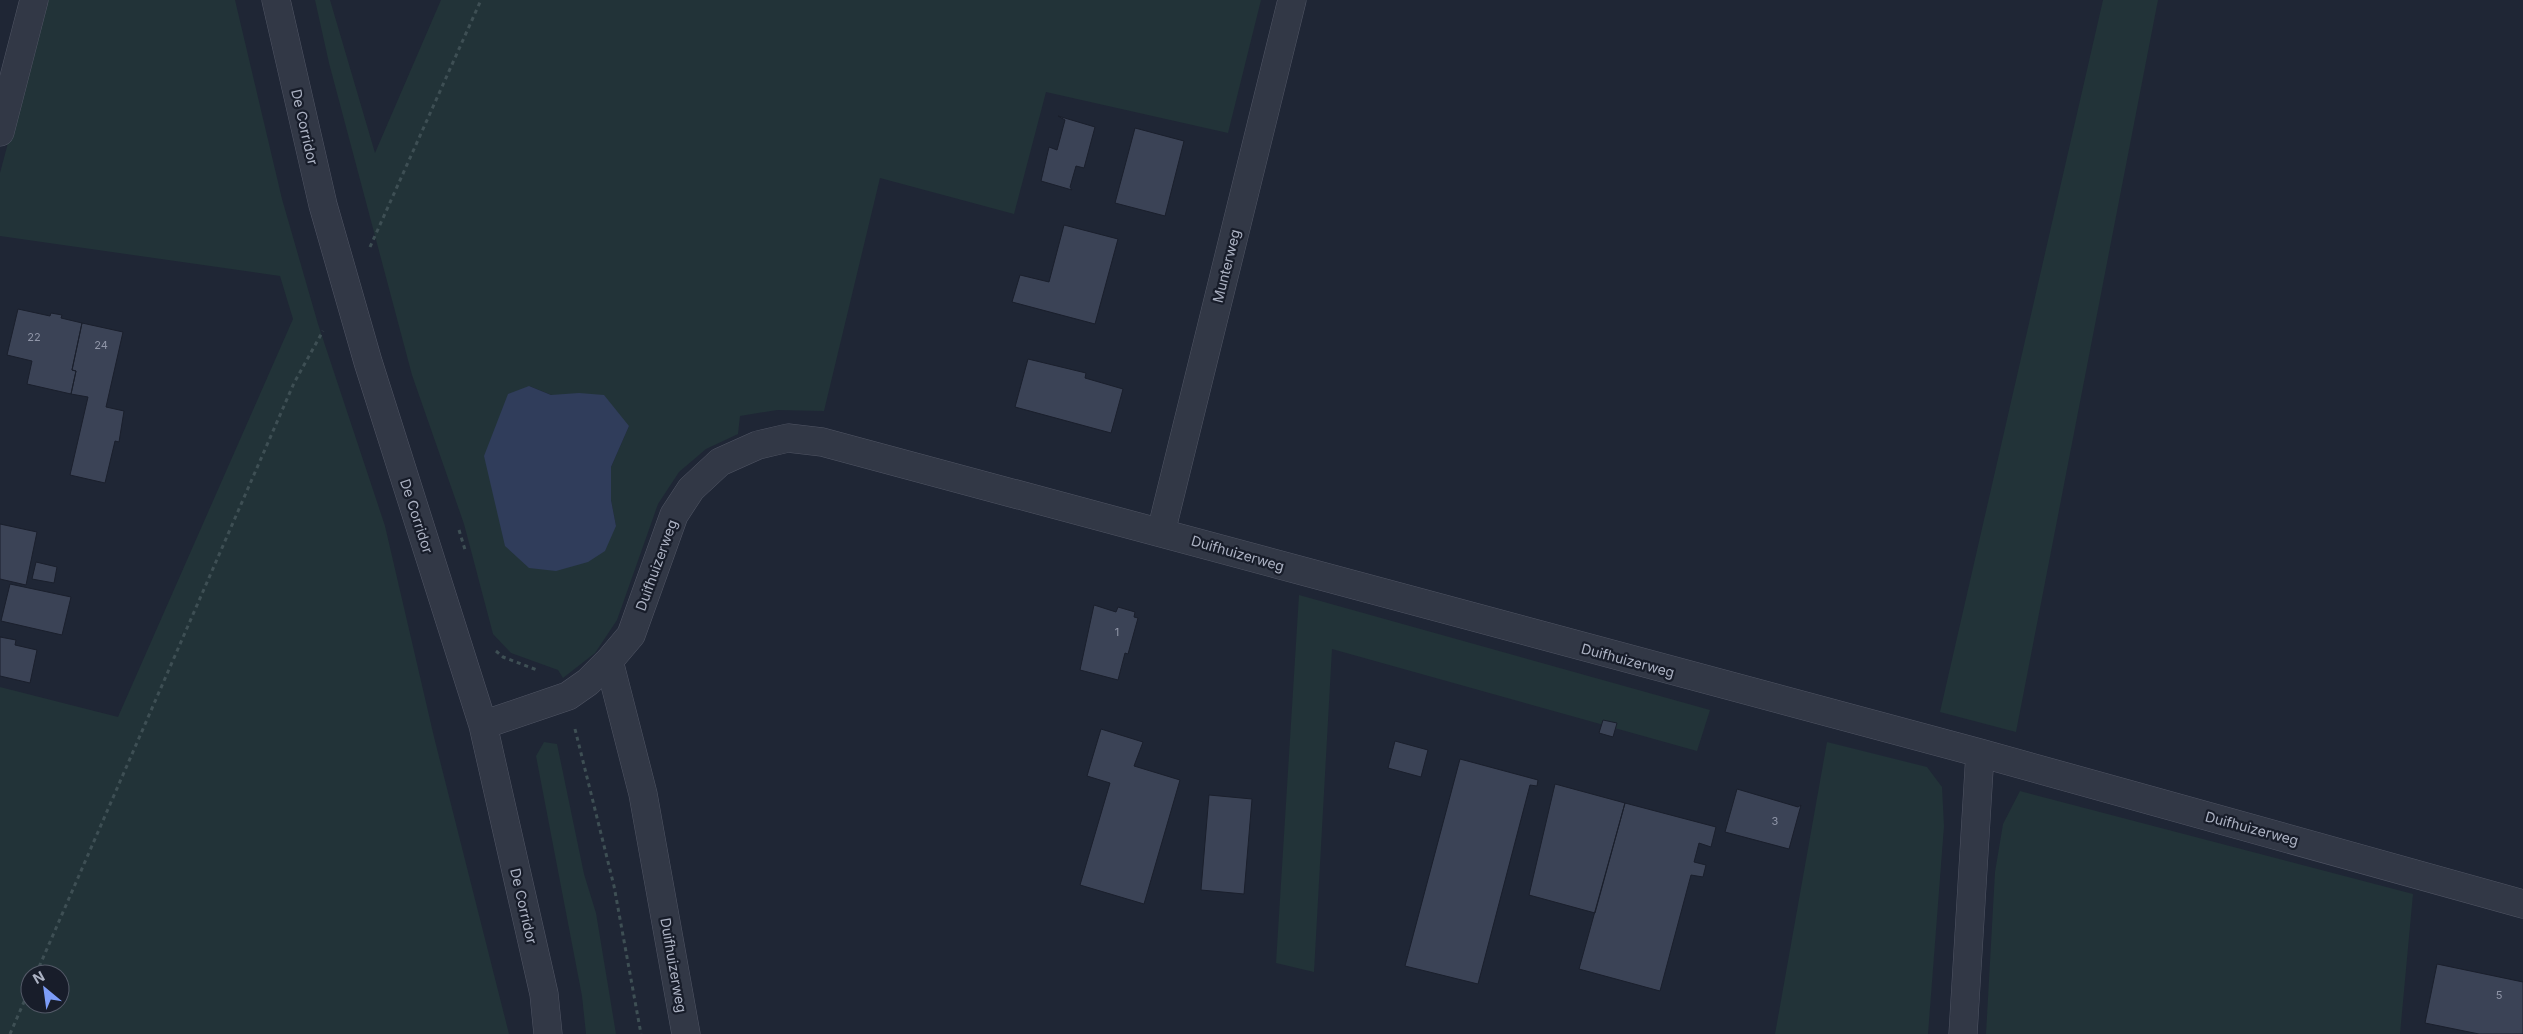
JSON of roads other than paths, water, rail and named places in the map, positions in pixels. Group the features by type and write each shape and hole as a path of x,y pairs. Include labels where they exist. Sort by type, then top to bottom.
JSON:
{"street":[{"path":"0,132 34,0"},
{"name":"De Corridor","path":"276,0 323,205 368,362 483,725 544,994 548,1034"},
{"name":"Munterweg","path":"1161,532 1292,0"},
{"name":"Duifhuizerweg","path":"483,725 568,696 588,682 631,635 674,514 691,489 720,462 758,444 788,438 822,442 1161,532 1459,615 1980,753 2523,904"},
{"name":"Duifhuizerweg","path":"609,661 644,794 686,1034"},
{"path":"1963,1034 1980,753"}],"water":[{"path":"529,386 551,395 579,393 604,395 629,426 611,467 611,500 616,526 605,551 588,562 556,571 529,568 505,546 484,456 508,394"}]}
